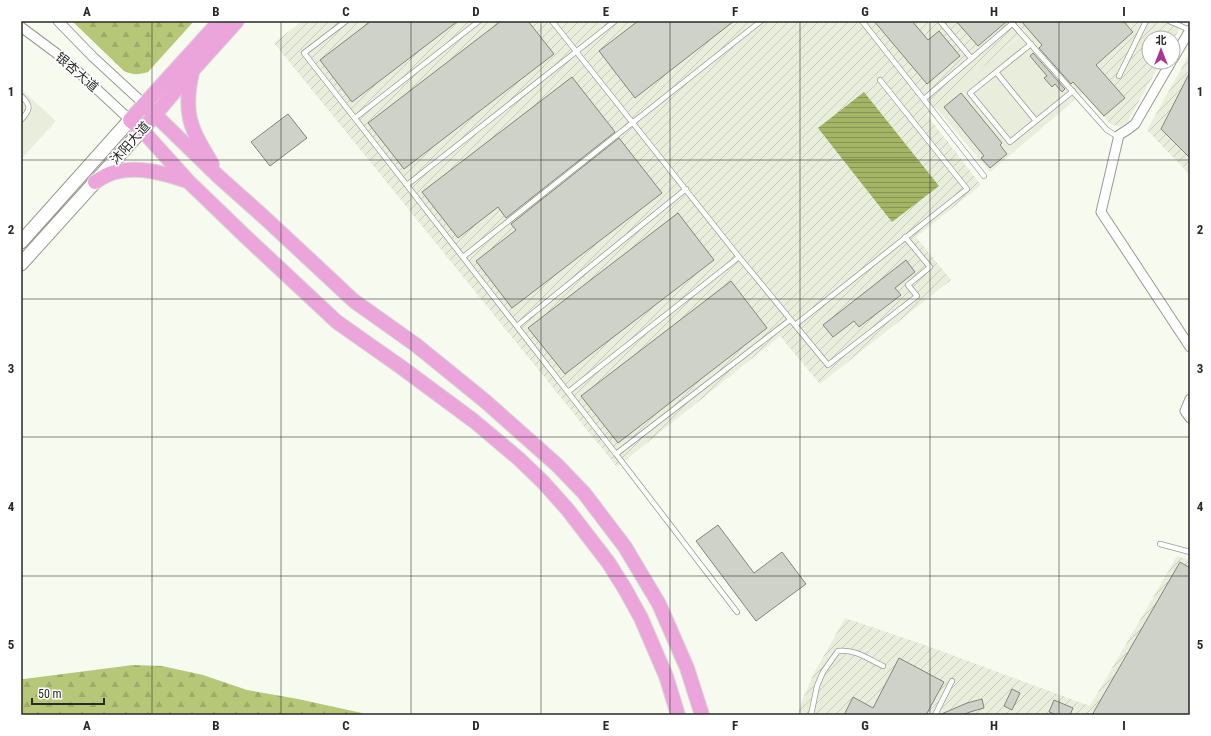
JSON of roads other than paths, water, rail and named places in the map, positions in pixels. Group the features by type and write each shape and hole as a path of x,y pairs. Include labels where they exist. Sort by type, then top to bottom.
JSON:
{"main road":[{"name":"沐阳大道","path":"21,242 220,21"},
{"name":"沐阳大道","path":"21,264 142,130 237,21"},
{"path":"192,71 188,91 191,124 219,177"},
{"path":"144,104 219,177 354,301 416,345 485,401 557,464 584,493 625,547 659,604 687,668 702,715"},
{"path":"130,120 142,130 189,182 337,322 401,367 474,422 518,458 543,482 573,516 608,562 625,589 641,618 666,676 678,715"},
{"path":"95,182 111,173 136,170 167,174 189,182"}],"street":[{"name":"银杏大道","path":"58,21 93,57 144,104"},
{"name":"银杏大道","path":"21,27 72,66 130,120"},
{"path":"1181,45 1190,30"},
{"path":"1167,70 1135,124 1119,135 1102,212 1190,347"},
{"path":"1190,399 1185,411 1190,418"}],"lane":[{"path":"346,21 304,53 737,612"},
{"path":"355,118 479,21"},
{"path":"552,21 739,257 828,365 918,296 908,285 930,267 905,237"},
{"path":"407,185 615,21"},
{"path":"463,257 761,21"},
{"path":"862,21 984,176"},
{"path":"940,21 971,58"},
{"path":"1119,76 1146,21"},
{"path":"1169,21 1190,30"},
{"path":"924,99 1012,22 1108,130 1115,135 1119,135"},
{"path":"1031,44 970,93 1010,142 1073,92"},
{"path":"996,72 1036,121"},
{"path":"794,325 967,189 880,80"},
{"path":"21,96 29,106 27,114 21,120"},
{"path":"516,326 686,189"},
{"path":"568,392 739,257"},
{"path":"616,454 790,320"},
{"path":"1160,544 1190,552"},
{"path":"811,715 817,686 823,672 838,651 846,650 854,652 883,666"},
{"path":"935,715 952,681"}]}
